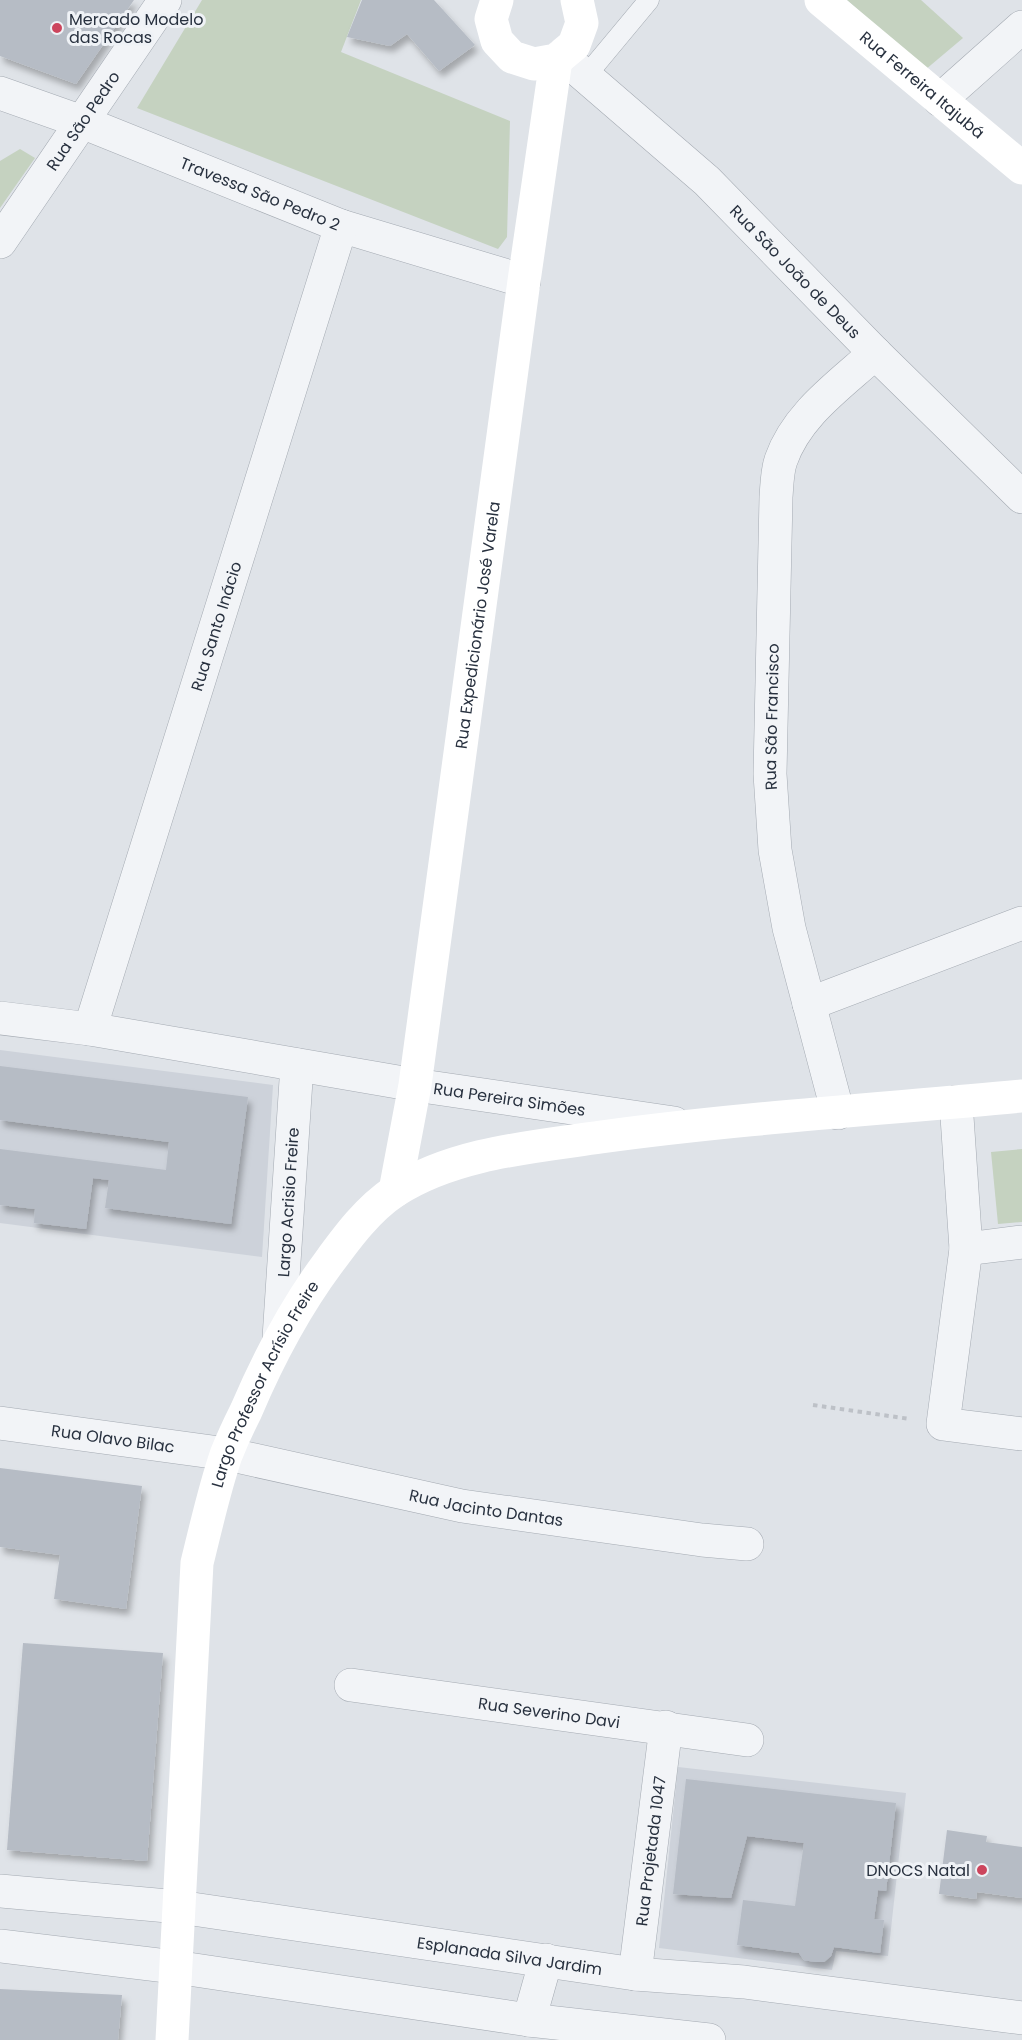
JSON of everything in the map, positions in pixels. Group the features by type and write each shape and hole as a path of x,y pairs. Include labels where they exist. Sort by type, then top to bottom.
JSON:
{"street":[{"name":"Rua São Pedro","path":"0,242 165,0"},
{"path":"497,0 491,19 497,41 512,57 534,64 568,64 582,23 577,0"},
{"name":"Rua Ferreira Itajubá","path":"821,0 1022,168"},
{"path":"940,100 1022,27"},
{"name":"Rua Expedicionário José Varela","path":"395,1191 415,1085 524,281 568,64"},
{"name":"Rua São João de Deus","path":"568,64 707,181 875,353 1022,497"},
{"name":"Travessa São Pedro 2","path":"0,93 82,122 341,226 524,281"},
{"name":"Rua Santo Inácio","path":"90,1029 341,226"},
{"name":"Rua São Francisco","path":"838,1113 789,928 775,850 770,774 776,497 780,463 790,438 808,412 875,353"},
{"path":"809,1004 1022,923"},
{"name":"Rua Pereira Simões","path":"0,1018 90,1029 415,1085 687,1125 1022,1096"},
{"name":"Largo Acrisio Freire","path":"279,1338 297,1065"},
{"path":"956,1102 966,1249 943,1424 1022,1434"},
{"name":"Largo Professor Acrísio Freire","path":"172,2040 197,1563 211,1505 227,1454 279,1338 315,1281 346,1239 371,1210 395,1191 438,1170 485,1156 687,1125"},
{"path":"966,1249 1022,1242"},
{"name":"Rua Olavo Bilac","path":"0,1423 227,1454"},
{"name":"Rua Jacinto Dantas","path":"227,1454 462,1506 702,1540 747,1544"},
{"name":"Rua Severino Davi","path":"351,1685 747,1740"},
{"name":"Rua Projetada 1047","path":"635,1974 666,1727"},
{"name":"Esplanada Silva Jardim","path":"0,1891 179,1908 546,1959 635,1974 744,1982 1022,2018"},
{"path":"0,1946 175,1967 529,2020 709,2040"},
{"path":"529,2020 546,1959"}],"lane":[{"path":"568,64 648,0"}],"path":[{"path":"813,1405 943,1424"}],"shaded area":[{"path":"0,1050 273,1085 262,1257 0,1223"},
{"path":"678,1767 906,1793 888,1956 836,1951 832,1970 659,1948"}],"green space":[{"path":"202,0 361,0 341,52 510,121 507,237 498,249 137,108"},
{"path":"847,0 921,0 963,38 925,70"},
{"path":"20,149 35,158 0,208 0,161"},
{"path":"1022,1149 1022,1222 998,1224 991,1152"}],"building":[{"name":"Mercado Modelo das Rocas","path":"0,0 134,0 76,84 0,56"},
{"path":"362,0 434,0 475,45 439,71 407,34 390,46 347,37"},
{"path":"0,1066 248,1097 231,1224 105,1208 109,1180 93,1178 86,1229 34,1223 35,1209 0,1205 0,1149 166,1170 169,1142 0,1120"},
{"path":"0,1468 142,1486 126,1609 54,1599 60,1555 0,1547"},
{"path":"23,1643 163,1653 147,1861 7,1850"},
{"path":"686,1779 896,1803 886,1891 878,1890 874,1919 884,1920 880,1953 834,1947 831,1956 824,1962 815,1962 804,1960 799,1953 737,1945 743,1900 795,1906 804,1843 747,1836 731,1898 673,1894"},
{"name":"DNOCS Natal","path":"947,1830 987,1836 986,1842 1022,1847 1022,1898 977,1892 976,1899 939,1894"},
{"path":"0,1989 122,1995 118,2040 0,2040"}],"place":[{"name":"Mercado Modelo das Rocas","path":"57,28"},
{"name":"DNOCS Natal","path":"982,1870"}]}
